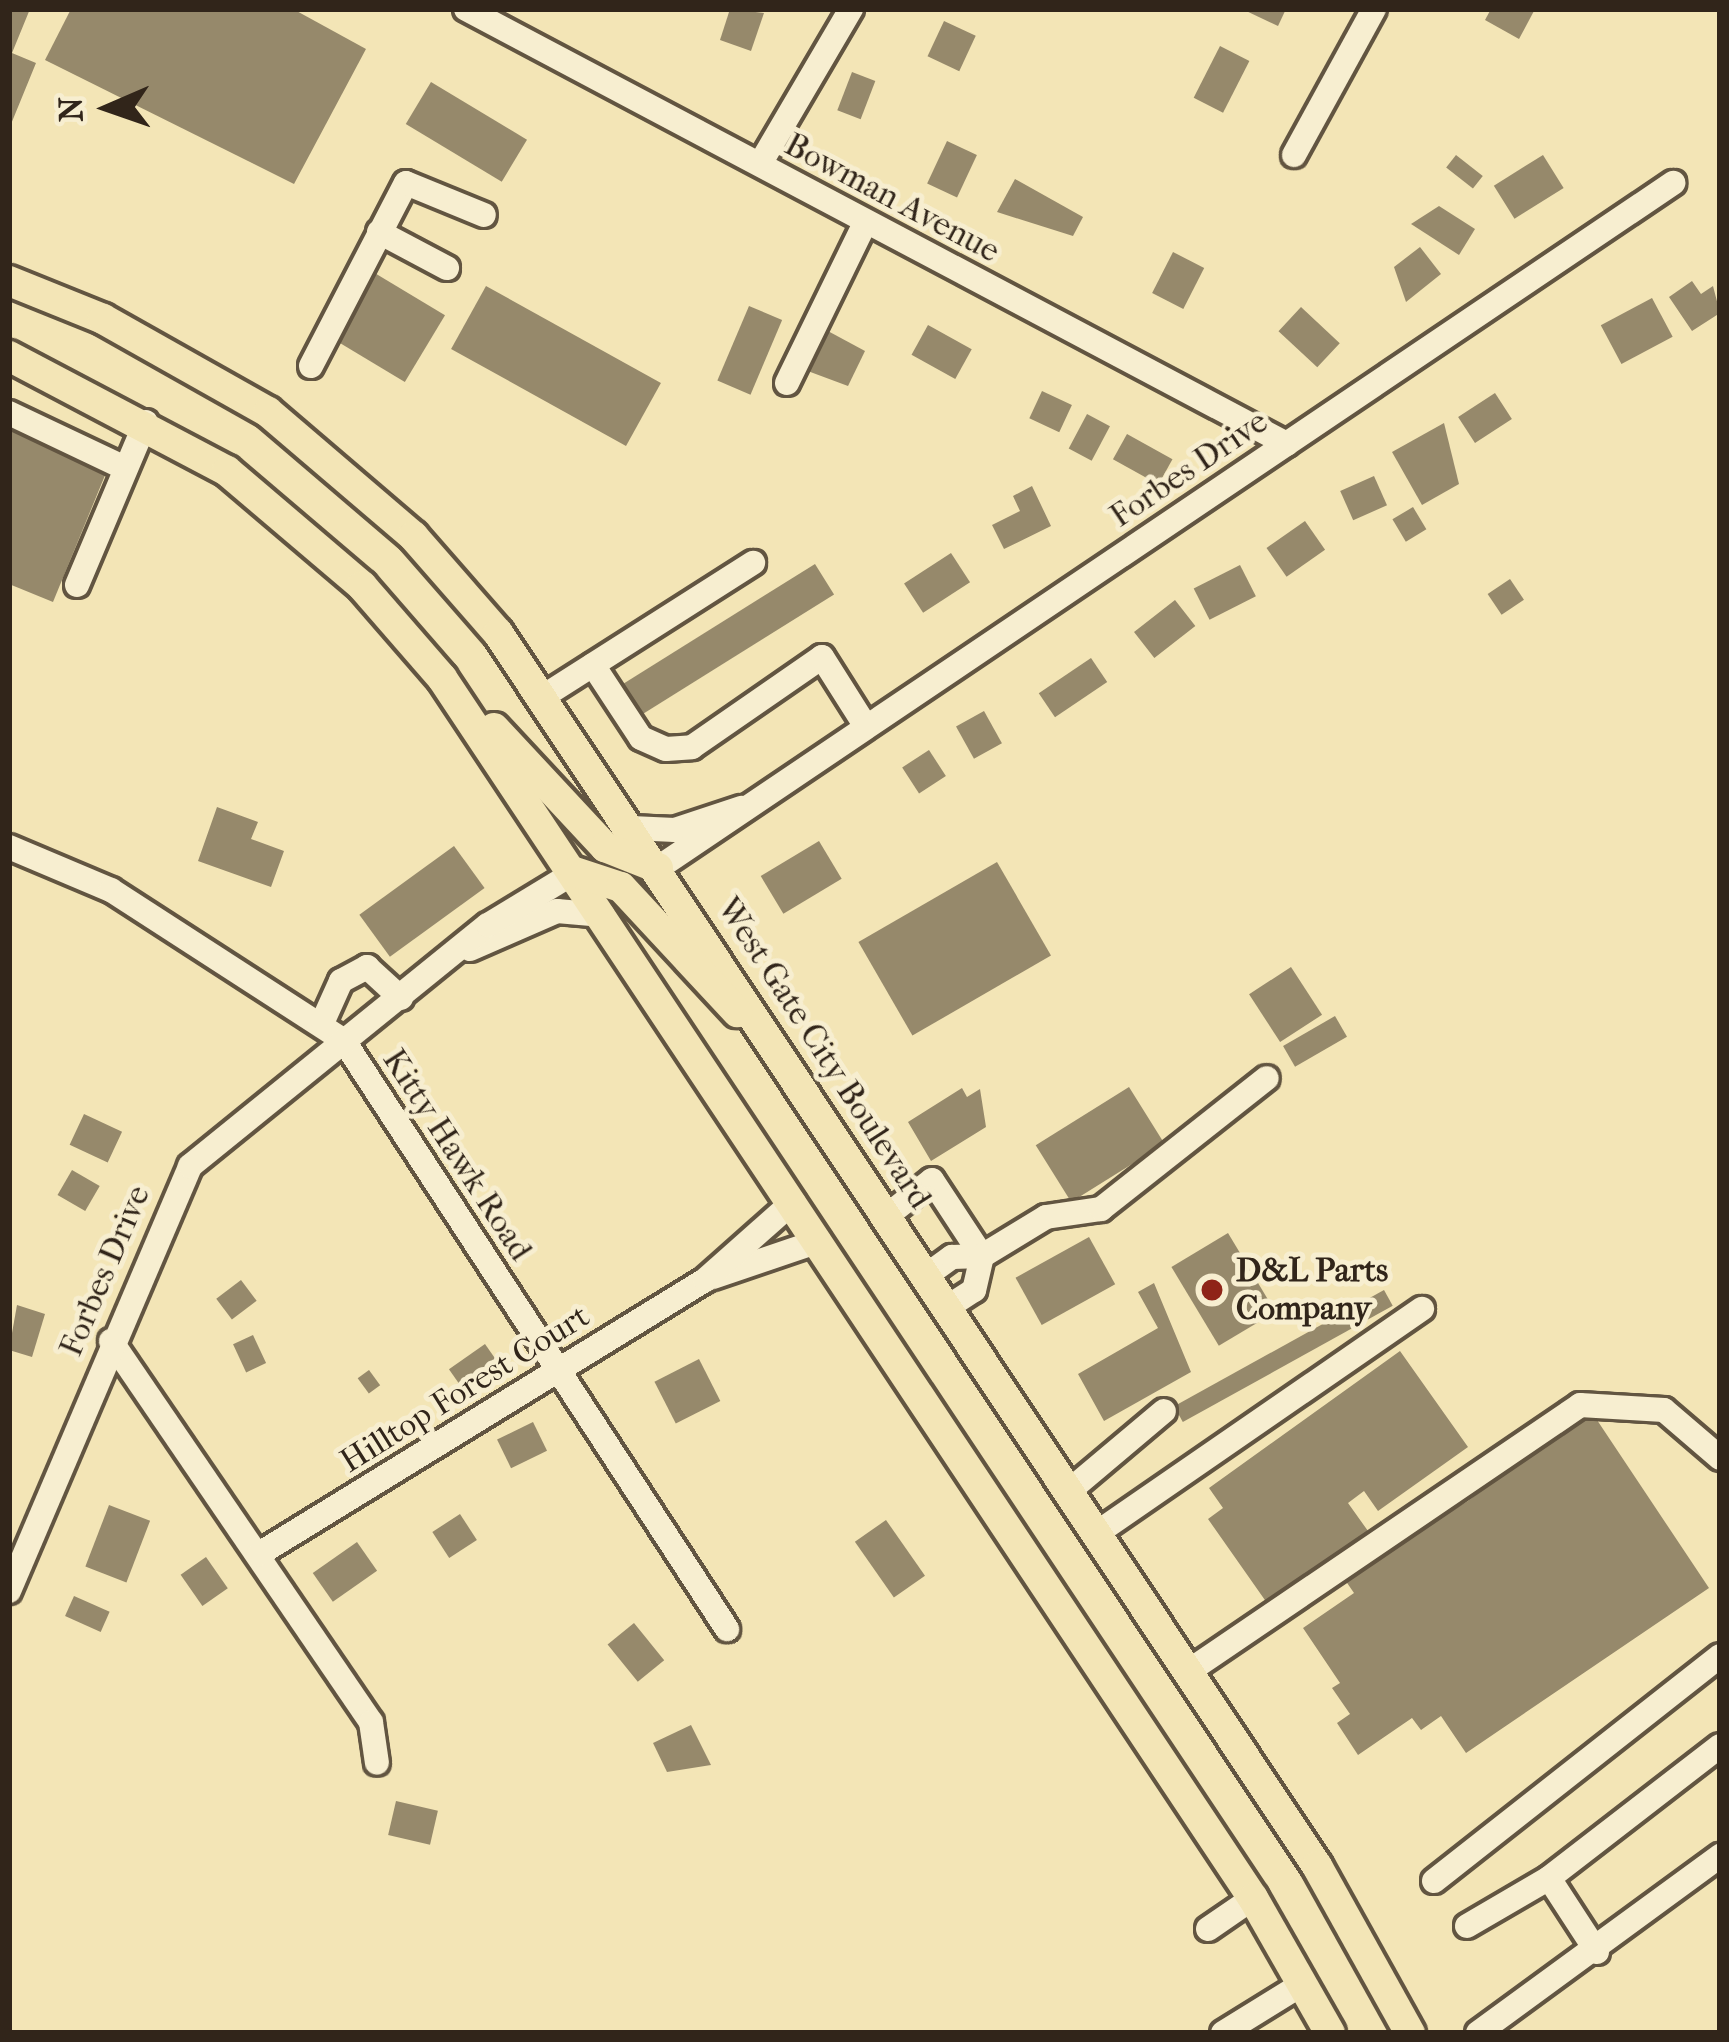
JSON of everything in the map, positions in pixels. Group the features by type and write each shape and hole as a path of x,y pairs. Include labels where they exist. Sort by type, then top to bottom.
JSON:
{"main road":[{"name":"West Gate City Boulevard","path":"9,281 177,357 320,451 413,536 544,696 1317,1865 1410,2033"},
{"path":"9,356 146,422 290,520 605,847 658,868"},
{"path":"442,678 1253,1898 1330,2033"},
{"path":"575,872 633,897 787,1064"}],"street":[{"name":"Bowman Avenue","path":"466,9 1287,444"},
{"path":"760,164 850,9"},
{"path":"1294,155 1374,9"},
{"name":"Forbes Drive","path":"658,868 1673,183"},
{"path":"311,366 406,184 484,214"},
{"path":"788,383 865,223"},
{"path":"379,232 447,268"},
{"path":"9,413 125,468"},
{"path":"77,585 146,422"},
{"path":"544,696 753,563"},
{"path":"593,665 641,738 666,749 692,747 822,657 865,725"},
{"name":"Forbes Drive","path":"632,828 675,830 741,808"},
{"name":"Kitty Hawk Road","path":"9,847 111,890 322,1021 344,1041 727,1630"},
{"name":"Forbes Drive","path":"9,1591 111,1341 190,1166 546,881 575,872"},
{"name":"Forbes Drive","path":"462,952 557,910 603,915"},
{"path":"322,1021 341,981 367,967 401,998"},
{"path":"927,1275 952,1257 982,1256 1046,1217 1101,1209 1267,1078"},
{"path":"887,1215 932,1180 982,1256 974,1290 948,1306"},
{"name":"Hilltop Forest Court","path":"259,1554 705,1280 793,1202"},
{"name":"Hilltop Forest Court","path":"705,1280 819,1241"},
{"path":"1097,1533 1422,1309"},
{"path":"111,1341 371,1722 377,1763"},
{"path":"1189,1671 1580,1405 1664,1410 1720,1457"},
{"path":"1070,1491 1165,1411"},
{"path":"1434,1881 1720,1656"},
{"path":"1467,1927 1549,1878 1720,1746"},
{"path":"1486,2031 1720,1856"},
{"path":"1549,1878 1597,1952"},
{"path":"1208,1929 1253,1898"},
{"path":"1223,2033 1304,1983"}],"building":[{"path":"9,9 30,9 12,53 36,63 9,129"},
{"path":"71,9 293,9 366,49 294,184 45,60"},
{"path":"730,9 764,13 751,51 720,40"},
{"path":"1242,9 1286,9 1278,26"},
{"path":"1491,9 1535,9 1519,39 1485,20"},
{"path":"944,21 976,36 959,71 928,56"},
{"path":"1220,46 1249,61 1223,113 1194,98"},
{"path":"852,72 875,81 861,119 837,110"},
{"path":"431,82 527,140 502,182 406,124"},
{"path":"947,141 977,155 957,198 927,184"},
{"path":"1456,155 1483,176 1473,189 1446,168"},
{"path":"1543,155 1564,188 1514,219 1494,186"},
{"path":"1015,179 1083,217 1073,236 997,212"},
{"path":"1439,206 1475,229 1459,255 1411,224"},
{"path":"1420,247 1441,274 1406,302 1394,267"},
{"path":"1173,252 1204,268 1183,309 1152,293"},
{"path":"373,272 445,315 405,382 333,339"},
{"path":"1692,281 1701,294 1713,286 1720,313 1692,331 1669,297"},
{"path":"486,286 661,383 626,446 451,349"},
{"path":"1652,298 1673,337 1621,364 1601,325"},
{"path":"749,306 782,320 750,395 717,381"},
{"path":"1301,307 1340,343 1317,367 1278,331"},
{"path":"928,325 972,349 955,379 912,355"},
{"path":"826,330 865,351 848,386 805,370"},
{"path":"1042,391 1072,405 1059,432 1029,418"},
{"path":"1495,393 1512,419 1475,443 1458,417"},
{"path":"1087,414 1110,426 1092,461 1069,448"},
{"path":"1444,423 1459,484 1422,505 1392,452"},
{"path":"9,427 108,468 53,602 9,584"},
{"path":"1127,434 1172,459 1158,485 1113,459"},
{"path":"1374,476 1387,505 1353,520 1340,491"},
{"path":"1032,486 1051,526 1004,549 992,525 1020,511 1013,496"},
{"path":"1413,507 1426,529 1406,542 1392,519"},
{"path":"1305,521 1325,550 1287,577 1266,548"},
{"path":"951,553 970,582 923,613 904,583"},
{"path":"815,564 834,595 636,719 617,688"},
{"path":"1240,565 1256,596 1210,620 1194,589"},
{"path":"1510,579 1524,600 1502,615 1488,594"},
{"path":"1175,600 1195,626 1154,658 1134,632"},
{"path":"1091,658 1107,682 1055,717 1039,693"},
{"path":"984,711 1002,743 974,759 956,727"},
{"path":"929,750 946,776 919,793 902,767"},
{"path":"217,807 258,822 251,839 284,851 271,887 198,861"},
{"path":"819,841 842,879 783,914 761,876"},
{"path":"454,846 485,888 390,957 359,915"},
{"path":"997,862 1051,956 912,1036 858,942"},
{"path":"1291,967 1322,1015 1280,1042 1249,994"},
{"path":"1335,1016 1347,1037 1295,1067 1283,1046"},
{"path":"1129,1087 1165,1144 1071,1202 1036,1145"},
{"path":"962,1088 967,1097 980,1089 986,1127 931,1161 908,1122"},
{"path":"84,1114 122,1132 108,1163 70,1145"},
{"path":"72,1170 100,1186 85,1211 58,1195"},
{"path":"1228,1233 1275,1312 1219,1346 1171,1267"},
{"path":"1089,1237 1115,1284 1042,1325 1016,1278"},
{"path":"241,1280 257,1301 232,1319 216,1299"},
{"path":"1154,1283 1191,1372 1104,1421 1078,1374 1158,1328 1138,1292"},
{"path":"1384,1290 1393,1306 1183,1422 1174,1406"},
{"path":"17,1305 45,1314 32,1357 9,1350"},
{"path":"253,1335 266,1363 246,1372 233,1344"},
{"path":"485,1344 503,1370 467,1395 449,1369"},
{"path":"1400,1351 1468,1447 1378,1511 1364,1491 1348,1503 1368,1531 1267,1603 1208,1519 1223,1508 1209,1488"},
{"path":"699,1359 720,1401 676,1424 654,1382"},
{"path":"369,1370 380,1385 369,1394 358,1378"},
{"path":"1589,1408 1709,1588 1466,1753 1441,1716 1421,1730 1412,1718 1358,1755 1337,1723 1350,1714 1332,1688 1340,1683 1303,1628 1354,1593 1343,1577 1468,1501"},
{"path":"533,1422 547,1451 511,1468 497,1440"},
{"path":"109,1505 150,1521 126,1582 85,1567"},
{"path":"460,1514 477,1540 449,1558 432,1532"},
{"path":"886,1520 925,1576 894,1597 855,1542"},
{"path":"357,1542 377,1571 333,1602 313,1573"},
{"path":"206,1557 228,1588 202,1606 181,1575"},
{"path":"74,1596 110,1612 101,1632 65,1616"},
{"path":"634,1623 664,1660 638,1682 608,1644"},
{"path":"691,1725 711,1765 667,1772 653,1743"},
{"path":"396,1801 438,1811 430,1845 388,1835"}],"place":[{"name":"D&L Parts Company","path":"1212,1290"}]}
